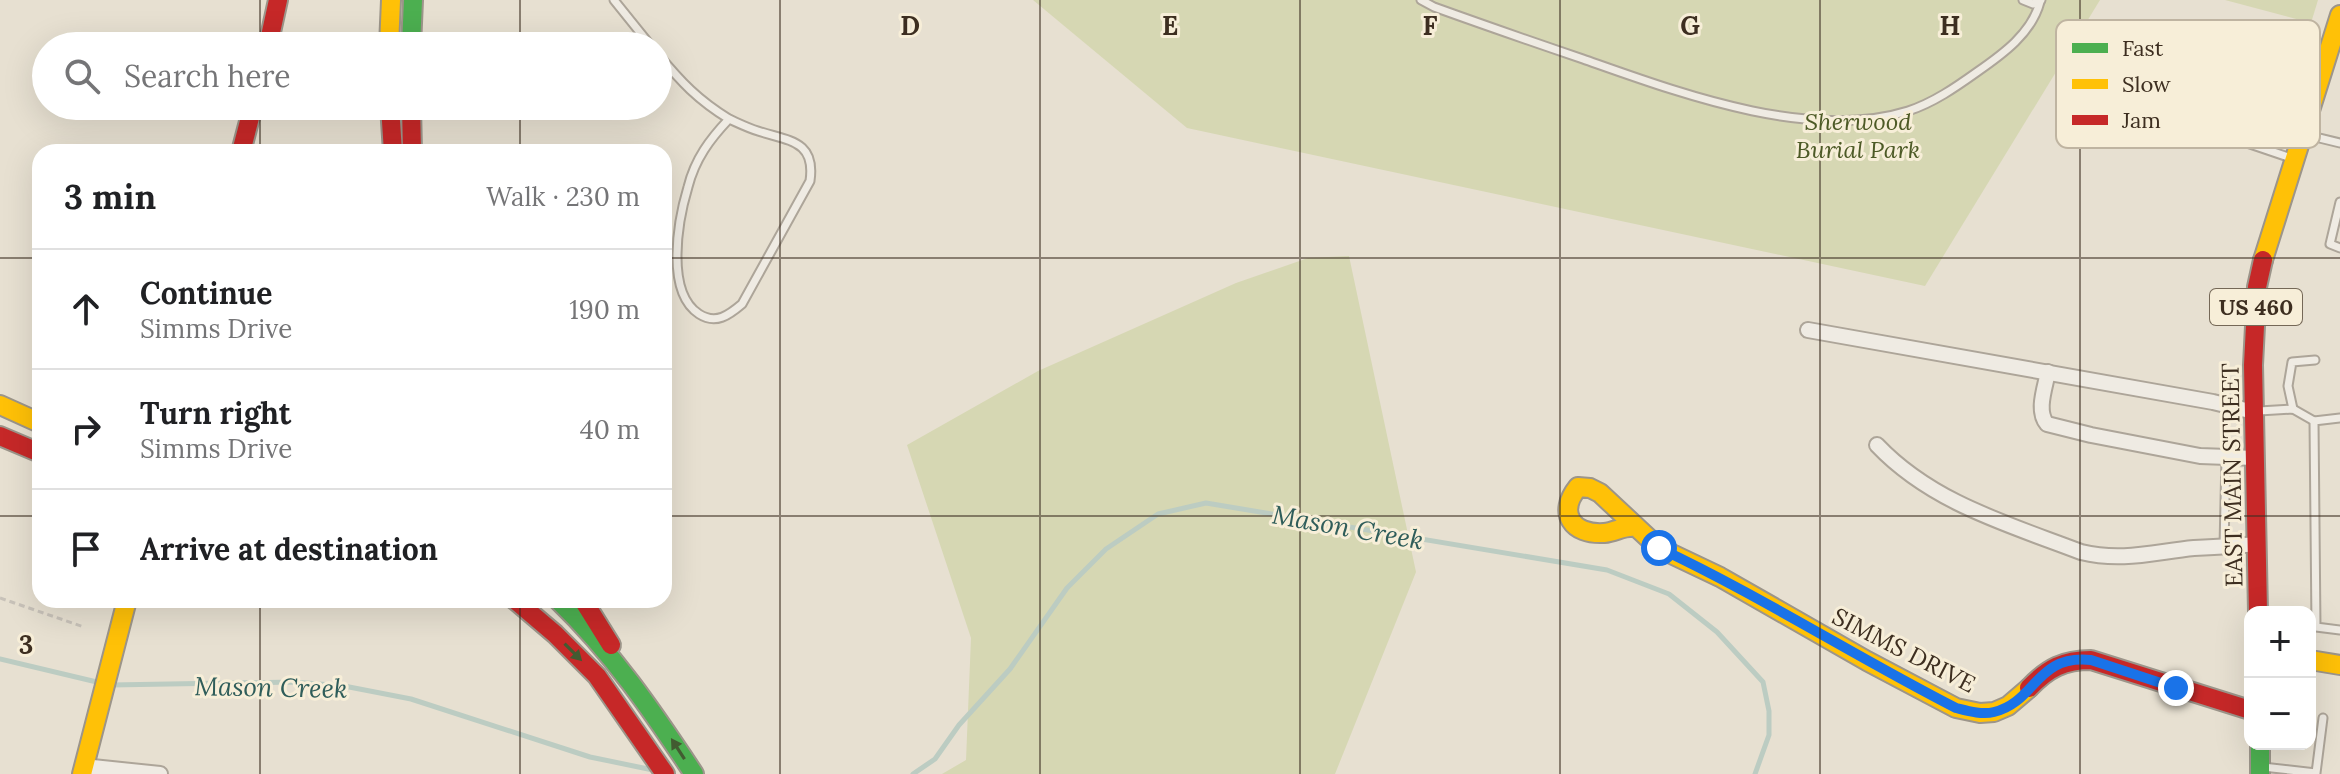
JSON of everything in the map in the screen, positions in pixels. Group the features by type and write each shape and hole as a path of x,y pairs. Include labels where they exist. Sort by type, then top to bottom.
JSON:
{"main road":[{"path":"271,32 278,0"},
{"path":"390,32 391,0"},
{"path":"412,32 413,0"},
{"name":"EAST MAIN STREET","path":"2320,76 2340,15"},
{"path":"243,144 249,120"},
{"path":"391,120 392,144"},
{"path":"411,120 412,144"},
{"name":"EAST MAIN STREET","path":"2258,606 2253,365 2257,287 2265,250 2297,148"},
{"path":"0,405 32,419"},
{"path":"0,436 32,450"},
{"name":"SIMMS DRIVE","path":"1636,527 1659,548 1716,575 1956,708 1992,713 2019,699 2056,664 2079,659 2091,660 2244,708"},
{"path":"82,770 125,608"},
{"path":"524,608 597,676 665,774"},
{"path":"566,608 600,641 626,673 694,774"},
{"path":"588,608 626,673"},
{"path":"2316,661 2340,665"}],"street":[{"path":"1808,330 2213,402 2254,412"},
{"path":"2048,372 2041,412 2047,424 2200,456 2255,458"},
{"path":"1877,445 1913,479 1944,497 2081,552 2121,558 2193,548 2257,544"},
{"path":"82,770 160,774"}],"lane":[{"path":"614,0 640,32"},
{"path":"1421,0 1594,63 1710,100 1771,114 1846,121 1909,111 1956,86 1988,65 2027,30 2036,16 2040,1"},
{"path":"2023,0 2033,4 2040,1"},
{"path":"672,71 703,103 729,119 796,143 809,156 812,167 810,181 742,304 731,314 711,319 700,315 683,296 677,282 676,263 682,208 688,185 699,157 729,119"},
{"path":"2320,138 2340,143"},
{"path":"2261,148 2293,159"},
{"path":"2340,202 2330,244 2340,248"},
{"path":"2293,409 2288,386 2292,362 2315,360"},
{"path":"2254,412 2293,409 2314,421 2340,418"},
{"path":"2314,421 2316,627 2340,630"},
{"path":"2224,547 2226,457"},
{"path":"2260,770 2317,773 2323,718"}],"path":[{"path":"0,598 84,627"}],"green space":[{"name":"Sherwood Burial Park","path":"1033,0 2100,0 2088,20 2056,20 2056,72 1925,286 1187,128"},
{"path":"2225,0 2318,0 2312,20 2300,20"},
{"path":"1349,256 1416,572 1335,774 942,774 966,760 971,638 907,445 1038,371 1236,283 1308,258"}],"waterway":[{"name":"Mason Creek","path":"913,774 935,759 959,725 1010,669 1067,588 1106,549 1158,514 1206,503 1607,570 1669,594 1717,632 1763,682 1769,711 1769,735 1755,774"},
{"name":"Mason Creek","path":"0,659 101,683"},
{"name":"Mason Creek","path":"111,685 294,682 344,686 411,699 590,757 653,770"}],"traffic: fast":[{"path":"412,32 413,0"},
{"path":"566,608 614,662 694,774"},
{"path":"2260,750 2260,774"}],"traffic: slow":[{"path":"390,32 391,0"},
{"path":"2320,79 2340,15"},
{"path":"2263,260 2298,148"},
{"path":"0,405 32,419"},
{"path":"1636,527 1604,533 1583,530 1571,520 1569,505 1572,497 1578,487 1600,493 1659,548 1720,577 1956,708 1980,713 1994,712 2008,706 2029,688"},
{"path":"82,774 125,608"},
{"path":"2316,661 2340,665"}],"traffic: jam":[{"path":"271,32 278,0"},
{"path":"243,144 249,120"},
{"path":"391,120 392,144"},
{"path":"411,120 412,144"},
{"path":"2258,606 2253,365 2257,287 2263,260"},
{"path":"0,436 32,450"},
{"path":"524,608 597,676 665,774"},
{"path":"588,608 611,645"},
{"path":"2029,688 2057,666 2091,660 2244,708"}],"route":[{"path":"1659,548 1716,575 1956,708 1992,713 2019,699 2056,664 2079,659 2091,660 2176,688"}]}
